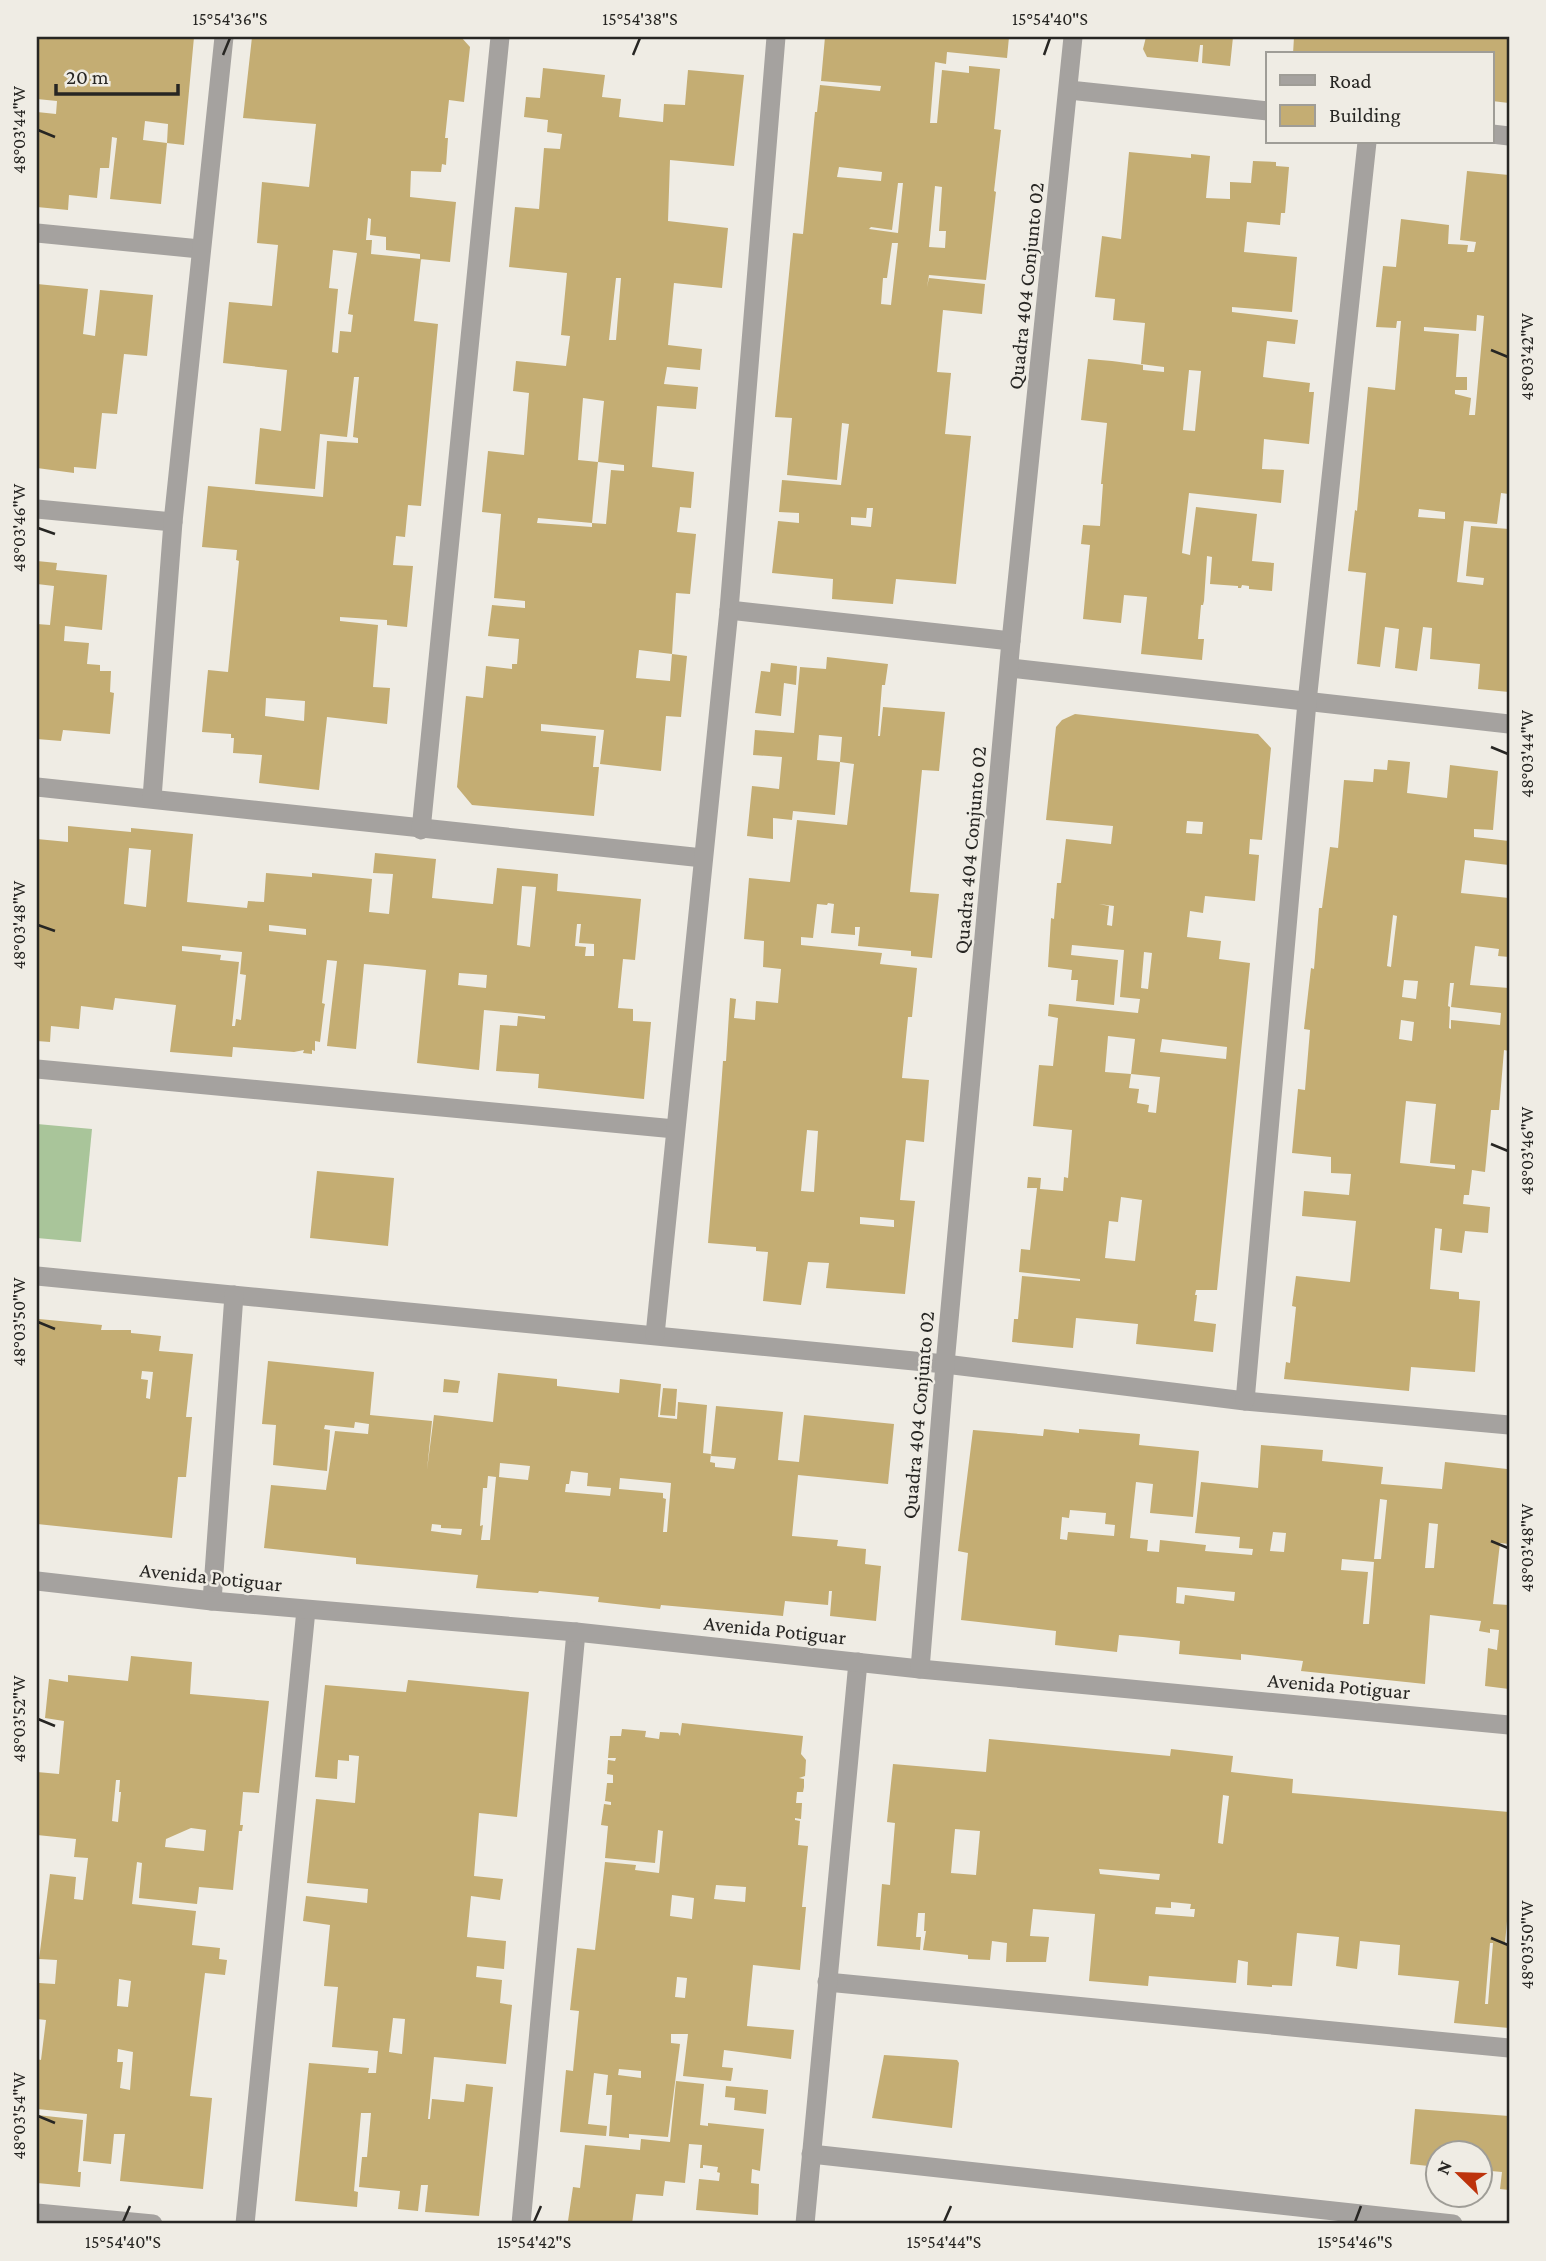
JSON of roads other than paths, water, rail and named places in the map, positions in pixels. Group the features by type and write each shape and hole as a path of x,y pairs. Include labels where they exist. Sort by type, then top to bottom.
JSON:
{"street":[{"path":"152,798 173,523 200,249 225,37"},
{"path":"421,830 500,37"},
{"path":"655,1335 729,610 776,37"},
{"name":"Quadra 404 Conjunto 02","path":"920,1669 1011,641 1073,37"},
{"path":"1069,90 1266,111"},
{"path":"1245,1401 1307,702 1367,144"},
{"path":"37,233 200,249"},
{"path":"37,509 173,523"},
{"path":"729,610 1011,641"},
{"path":"1010,668 1509,724"},
{"path":"37,787 703,858"},
{"path":"37,1069 675,1129"},
{"path":"37,1276 945,1364 1245,1401 1509,1425"},
{"path":"212,1601 234,1294"},
{"name":"Avenida Potiguar","path":"37,1581 212,1601 576,1632 920,1669 1509,1725"},
{"path":"245,2224 306,1610"},
{"path":"521,2224 576,1632"},
{"path":"805,2224 858,1662"},
{"path":"827,1982 1509,2048"},
{"path":"811,2154 1454,2224"},
{"path":"37,2213 153,2224"}]}
